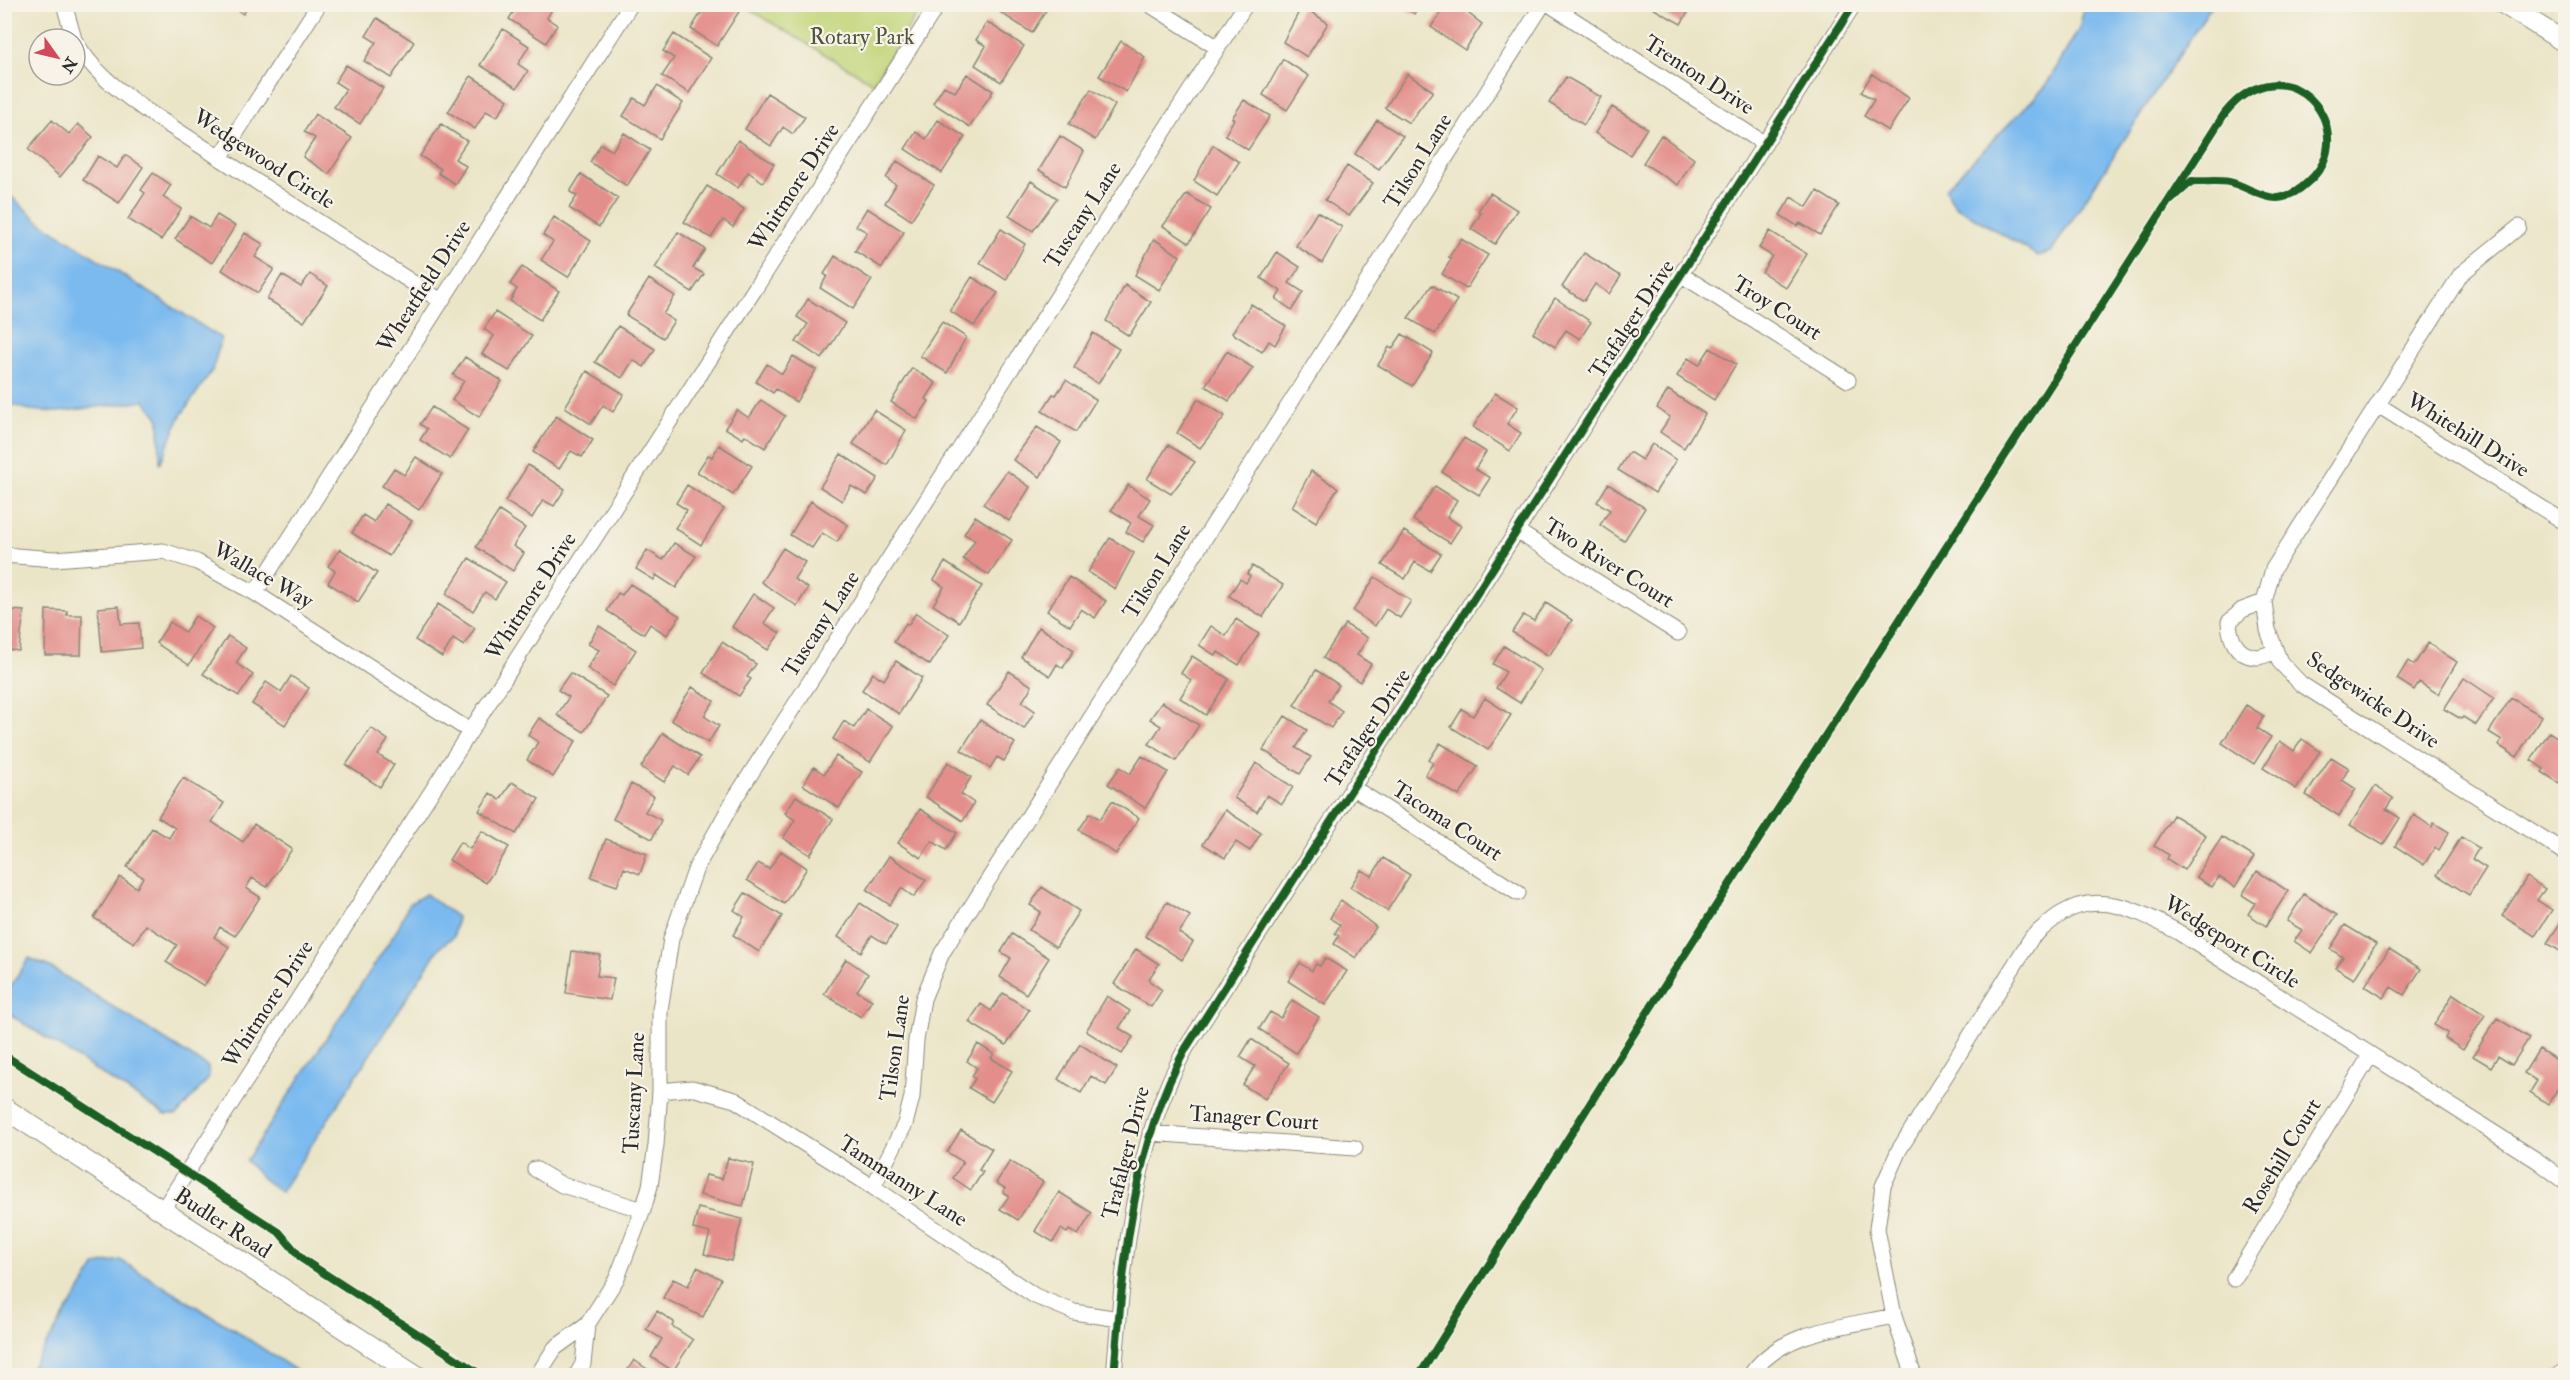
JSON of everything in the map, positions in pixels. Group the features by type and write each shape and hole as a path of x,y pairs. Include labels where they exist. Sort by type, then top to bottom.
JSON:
{"street":[{"name":"Wedgewood Circle","path":"64,4 71,27"},
{"path":"220,158 319,4"},
{"name":"Wheatfield Drive","path":"255,593 631,4"},
{"name":"Whitmore Drive","path":"162,1211 938,4"},
{"path":"1149,4 1218,48"},
{"name":"Tuscany Lane","path":"537,1376 555,1348 587,1325 616,1278 643,1210 650,1186 656,1145 660,1091 660,1010 671,939 696,868 735,798 1246,4"},
{"name":"Tilson Lane","path":"873,1187 905,1124 912,1097 916,1040 923,999 942,953 1543,4"},
{"name":"Trenton Drive","path":"1549,4 1765,144"},
{"name":"Trafalger Drive","path":"1114,1376 1129,1234 1150,1133 1168,1081 1186,1048 1352,787 1854,4"},
{"path":"2504,4 2565,43"},
{"name":"Wedgewood Circle","path":"87,61 144,109 441,301"},
{"name":"Sedgewicke Drive","path":"2519,227 2461,274 2273,569 2264,602 2268,630 2280,662 2301,684 2565,853"},
{"name":"Troy Court","path":"1682,275 1848,380"},
{"name":"Whitehill Drive","path":"2378,405 2565,523"},
{"name":"Two River Court","path":"1517,531 1678,633"},
{"name":"Wallace Way","path":"4,555 54,559 163,552 197,562 255,593 470,731"},
{"path":"2264,602 2242,610 2229,622 2230,639 2240,651 2257,657 2276,651"},
{"name":"Tacoma Court","path":"1352,787 1518,893"},
{"name":"Wedgeport Circle","path":"1914,1376 1894,1316 1877,1229 1883,1186 1899,1150 2032,938 2062,913 2089,903 2117,904 2146,915 2178,932 2538,1161 2565,1182"},
{"name":"Rosehill Court","path":"2234,1279 2370,1056"},
{"name":"Tammanny Lane","path":"660,1091 692,1088 735,1100 873,1187 1035,1296 1074,1312 1119,1319"},
{"name":"Budler Road","path":"4,1108 417,1376"},
{"name":"Tanager Court","path":"1150,1133 1355,1148"},
{"path":"535,1169 562,1185 643,1210"},
{"path":"1750,1376 1757,1364 1779,1347 1802,1337 1894,1316"},
{"name":"Tuscany Lane","path":"576,1376 583,1364 587,1325"},
{"path":"2557,1376 2565,1370"}],"green space":[{"name":"Rotary Park","path":"923,4 873,83 742,5"}],"water":[{"path":"2084,5 2212,5 2051,252 2038,256 1955,206 1945,189 2045,87 2080,27"},
{"path":"5,191 40,222 221,338 213,369 180,417 160,464 159,419 145,401 57,412 30,410 5,403"},
{"path":"426,894 457,917 454,936 439,948 281,1192 263,1179 246,1161 397,930 409,904"},
{"path":"29,958 50,967 208,1067 209,1078 177,1115 165,1115 12,1016 5,1005 5,995"},
{"path":"120,1260 303,1375 27,1375 96,1265"}],"building":[{"path":"228,4 250,4 243,14"},
{"path":"518,4 555,4 547,18 557,25 546,43 509,19"},
{"path":"693,4 731,4 740,10 717,46 691,29 702,11"},
{"path":"998,4 1050,4 1032,33 995,9"},
{"path":"1399,4 1420,4 1414,14"},
{"path":"1446,4 1456,4 1482,24 1465,50 1431,27"},
{"path":"1645,4 1693,4 1681,24"},
{"path":"1302,6 1328,23 1307,57 1283,42"},
{"path":"377,18 414,42 391,78 364,61 376,42 366,36"},
{"path":"987,22 1024,46 1001,82 975,65 986,46 976,40"},
{"path":"503,29 529,46 518,64 528,71 517,88 480,65"},
{"path":"674,34 711,58 689,93 662,76 674,58 663,51"},
{"path":"1121,41 1145,57 1126,92 1099,76"},
{"path":"1283,59 1309,76 1287,110 1263,95"},
{"path":"346,65 383,88 360,124 334,107 346,89 335,82"},
{"path":"967,74 993,91 970,127 933,103 944,86 955,92"},
{"path":"1407,74 1433,91 1409,123 1385,108"},
{"path":"1872,74 1909,98 1888,131 1864,116 1874,100 1861,92"},
{"path":"471,76 508,100 497,117 486,111 475,129 448,112"},
{"path":"1566,77 1601,97 1584,125 1549,103"},
{"path":"657,86 683,103 660,139 623,116 634,98 645,105"},
{"path":"1091,89 1115,105 1095,140 1069,124"},
{"path":"767,93 805,117 793,134 783,127 771,146 745,129"},
{"path":"1244,100 1270,116 1248,150 1225,135 1234,119 1232,118"},
{"path":"1612,107 1647,128 1630,155 1595,133"},
{"path":"315,114 352,138 329,174 303,157 315,138 304,132"},
{"path":"52,120 69,134 78,124 93,137 60,177 28,149"},
{"path":"938,120 965,137 942,173 905,149 916,132 926,139"},
{"path":"1377,120 1403,136 1379,169 1355,154"},
{"path":"441,124 467,141 455,159 466,166 455,184 438,173 441,169 420,156"},
{"path":"624,133 650,150 627,186 590,162 601,144 612,151"},
{"path":"1661,135 1694,159 1678,185 1643,163"},
{"path":"1060,136 1084,151 1065,187 1039,170"},
{"path":"738,140 774,164 763,182 748,172 738,188 717,174"},
{"path":"1213,145 1239,162 1217,196 1194,181"},
{"path":"125,155 143,167 119,203 83,180 98,156 117,168"},
{"path":"897,161 934,185 911,220 885,203 896,185 886,178"},
{"path":"1347,166 1373,183 1349,216 1325,200"},
{"path":"153,173 171,185 163,197 181,209 161,240 128,219 145,193 141,190"},
{"path":"581,174 618,198 599,227 569,208 577,196 570,192"},
{"path":"1031,181 1057,198 1033,231 1009,216"},
{"path":"707,186 744,209 733,227 723,220 711,238 684,222"},
{"path":"1817,191 1839,205 1820,235 1800,223 1797,226 1780,215 1791,197 1807,207"},
{"path":"1490,193 1517,210 1495,244 1471,229 1481,213 1478,211"},
{"path":"1187,194 1211,209 1189,243 1163,226"},
{"path":"867,208 904,232 882,268 855,251 867,232 856,226"},
{"path":"1317,212 1342,227 1322,263 1296,246"},
{"path":"217,215 235,226 212,263 175,239 190,216 209,228"},
{"path":"554,217 591,241 568,277 541,260 553,242 543,235"},
{"path":"1001,229 1025,244 1006,280 980,263"},
{"path":"1770,231 1807,254 1786,288 1762,272 1772,256 1759,248"},
{"path":"678,232 705,249 693,268 704,274 692,292 655,268"},
{"path":"245,233 263,244 255,257 274,269 258,293 222,270"},
{"path":"1154,239 1180,256 1159,290 1135,275"},
{"path":"1461,239 1488,255 1466,289 1442,274 1452,258 1449,257"},
{"path":"1277,252 1300,267 1289,283 1303,292 1292,310 1276,299 1281,291 1261,278"},
{"path":"1584,253 1621,276 1609,294 1595,284 1584,301 1562,287"},
{"path":"835,256 872,280 853,309 820,288 827,276 824,274"},
{"path":"522,267 559,291 540,320 510,301 517,289 510,284"},
{"path":"310,274 328,286 304,322 267,299 282,275 301,287"},
{"path":"972,277 998,293 974,326 950,311"},
{"path":"649,279 675,296 663,314 674,321 663,338 626,315"},
{"path":"1125,285 1151,302 1129,336 1106,321"},
{"path":"1432,285 1457,300 1435,334 1408,318"},
{"path":"1555,298 1591,322 1580,339 1566,330 1555,347 1533,333"},
{"path":"808,299 845,323 822,359 796,342 808,324 797,317"},
{"path":"1251,304 1286,326 1275,345 1269,341 1262,352 1232,333"},
{"path":"495,312 532,336 509,371 482,354 494,336 484,329"},
{"path":"942,322 966,337 947,373 920,356"},
{"path":"618,326 655,349 644,367 633,360 622,378 595,362"},
{"path":"1093,333 1119,349 1098,384 1074,368"},
{"path":"1402,334 1433,353 1412,386 1378,365 1389,347 1392,349"},
{"path":"1710,348 1736,364 1714,400 1677,376 1688,358 1699,365"},
{"path":"1227,351 1253,368 1229,401 1205,386"},
{"path":"793,356 816,370 796,402 776,389 773,393 756,382 767,364 782,374"},
{"path":"465,357 502,381 479,417 452,400 464,381 453,375"},
{"path":"912,368 936,383 926,399 929,401 917,419 891,402"},
{"path":"587,371 624,394 613,412 603,405 591,424 565,407"},
{"path":"1066,380 1096,400 1076,432 1042,411"},
{"path":"1668,390 1705,414 1684,448 1660,432 1670,417 1657,408"},
{"path":"1495,393 1518,407 1507,424 1521,433 1510,451 1473,427"},
{"path":"1198,399 1225,416 1200,448 1177,433"},
{"path":"761,400 785,416 765,448 745,435 743,439 725,428 737,410 749,418"},
{"path":"432,407 468,430 450,459 420,440 427,429 420,424"},
{"path":"874,410 906,430 887,465 853,444"},
{"path":"556,416 593,440 582,457 571,451 559,469 533,452"},
{"path":"1037,427 1061,442 1040,477 1013,460"},
{"path":"1464,438 1486,452 1475,469 1490,478 1479,495 1442,472"},
{"path":"1652,444 1676,460 1655,493 1618,470 1629,452 1642,460"},
{"path":"719,445 752,466 733,495 697,472 708,455 712,457"},
{"path":"1168,445 1195,462 1171,494 1147,479"},
{"path":"841,454 878,478 867,495 851,486 842,501 820,487"},
{"path":"416,457 442,474 419,510 382,486 394,468 404,475"},
{"path":"528,465 565,489 554,506 543,500 532,518 505,501"},
{"path":"1007,471 1030,487 1009,521 983,504"},
{"path":"1311,471 1338,488 1316,522 1292,507"},
{"path":"1608,484 1645,508 1624,541 1600,525 1610,510 1597,502"},
{"path":"687,485 724,509 701,545 675,528 687,510 676,503"},
{"path":"1128,485 1150,499 1139,516 1154,525 1143,542 1126,532 1131,523 1111,510"},
{"path":"1435,486 1457,500 1447,517 1461,526 1450,543 1413,520"},
{"path":"811,501 848,525 837,542 822,533 812,548 790,535"},
{"path":"385,504 412,521 389,556 352,533 363,515 374,522"},
{"path":"499,511 525,528 513,546 524,553 513,571 476,547"},
{"path":"975,516 1012,540 989,575 963,559 975,540 964,534"},
{"path":"1404,531 1441,554 1430,571 1415,562 1405,579 1382,565"},
{"path":"1110,538 1134,553 1115,589 1088,572"},
{"path":"674,543 696,556 676,588 656,575 654,580 636,569 647,550 663,560"},
{"path":"783,548 805,562 794,579 808,588 797,606 761,582"},
{"path":"340,549 377,573 358,602 328,583 335,571 328,566"},
{"path":"469,558 506,582 495,599 485,592 473,611 446,594"},
{"path":"945,562 982,586 959,622 933,605 944,587 934,580"},
{"path":"1252,566 1283,585 1263,617 1229,596 1240,579 1246,583 1250,576 1247,574"},
{"path":"1069,577 1106,601 1095,618 1081,609 1070,626 1047,611"},
{"path":"1375,577 1411,601 1400,618 1386,609 1375,626 1353,611"},
{"path":"630,584 680,616 667,635 650,624 644,634 607,611 618,593 622,595"},
{"path":"753,594 774,608 764,623 780,633 768,650 732,627"},
{"path":"1546,603 1572,620 1549,656 1512,632 1523,615 1534,621"},
{"path":"438,604 475,628 464,646 453,639 442,657 415,640"},
{"path":"5,605 11,605 10,610 24,611 19,651 5,649"},
{"path":"119,606 121,624 139,623 141,648 102,652 98,608"},
{"path":"46,610 67,611 67,615 82,615 81,655 45,655"},
{"path":"916,613 949,635 930,665 894,642 906,623 908,625"},
{"path":"195,616 213,628 189,665 156,643 170,622 185,632"},
{"path":"1236,619 1259,634 1239,665 1218,652 1216,656 1199,645 1211,626 1226,636"},
{"path":"1345,624 1368,638 1357,655 1371,664 1360,682 1323,658"},
{"path":"599,626 636,650 613,686 587,668 599,650 588,644"},
{"path":"1039,627 1074,650 1063,668 1057,664 1050,676 1021,657"},
{"path":"228,636 246,648 236,663 253,675 239,696 203,674"},
{"path":"722,642 756,664 747,677 751,679 739,696 703,673"},
{"path":"2428,643 2457,662 2438,694 2419,682 2414,690 2397,679 2408,661 2414,665"},
{"path":"1504,646 1541,670 1520,703 1496,688 1506,672 1493,664"},
{"path":"1192,656 1229,679 1206,715 1180,698 1191,680 1181,673"},
{"path":"896,661 922,678 899,714 862,690 873,673 884,680"},
{"path":"1316,670 1339,685 1328,701 1342,711 1331,728 1294,705"},
{"path":"1009,671 1032,686 1022,702 1035,711 1024,729 987,705"},
{"path":"570,673 607,696 584,732 557,715 569,697 558,690"},
{"path":"291,676 309,688 285,725 252,704 266,682 281,692"},
{"path":"2464,678 2494,698 2476,725 2444,709"},
{"path":"692,687 714,701 704,716 719,726 708,743 671,720"},
{"path":"1485,698 1511,715 1488,750 1451,727 1462,709 1473,716"},
{"path":"2511,698 2542,716 2517,757 2498,745 2502,740 2489,732"},
{"path":"1162,702 1199,725 1176,761 1149,744 1161,726 1150,719"},
{"path":"2246,705 2264,716 2257,728 2271,737 2254,764 2222,743"},
{"path":"866,709 893,726 870,762 833,739 844,721 854,728"},
{"path":"1285,716 1307,730 1296,748 1311,757 1300,774 1263,750"},
{"path":"539,718 576,741 553,777 527,760 538,742 528,735"},
{"path":"980,720 1015,743 1004,761 997,757 990,768 961,750"},
{"path":"371,728 388,740 378,755 394,765 380,787 346,765"},
{"path":"2549,732 2566,743 2566,773 2559,783 2542,772 2544,769 2531,760"},
{"path":"663,733 700,757 688,775 675,766 664,782 641,767"},
{"path":"2302,739 2320,751 2296,789 2263,768 2280,741 2294,751"},
{"path":"1440,743 1478,766 1459,796 1425,775 1433,763 1429,760"},
{"path":"836,756 862,772 839,808 803,785 814,767 824,774"},
{"path":"1142,756 1168,772 1145,808 1108,784 1120,767 1130,774"},
{"path":"2331,757 2349,768 2342,780 2356,789 2339,816 2306,795"},
{"path":"948,762 971,777 961,794 974,803 963,821 926,797"},
{"path":"1256,763 1293,787 1282,804 1267,795 1257,812 1234,798"},
{"path":"183,778 224,803 212,822 243,842 254,824 292,849 267,887 252,878 246,888 260,897 235,936 220,927 214,937 229,947 204,986 166,962 177,945 146,925 134,943 94,918 120,877 137,888 143,877 127,867 152,828 169,838 175,828 158,817"},
{"path":"512,782 539,799 516,834 479,811 490,793 500,800"},
{"path":"631,784 654,796 645,812 661,820 652,839 613,819"},
{"path":"2375,786 2393,798 2386,809 2400,818 2383,845 2350,825"},
{"path":"796,796 833,819 810,855 783,838 795,820 785,813"},
{"path":"1112,801 1139,818 1116,854 1079,830 1090,813 1100,819"},
{"path":"920,809 957,833 946,850 932,841 921,858 898,843"},
{"path":"1225,810 1261,833 1250,851 1236,842 1225,858 1203,844"},
{"path":"2173,815 2206,835 2184,870 2167,859 2169,855 2154,846"},
{"path":"2414,815 2432,827 2434,823 2449,832 2439,850 2435,847 2424,865 2395,846"},
{"path":"482,831 509,847 486,883 449,860 460,842 470,849"},
{"path":"2222,837 2254,857 2235,887 2219,877 2212,887 2196,877"},
{"path":"2461,837 2479,848 2472,859 2486,868 2469,895 2437,875"},
{"path":"606,839 647,854 640,874 624,868 617,886 591,877"},
{"path":"781,851 807,868 784,904 747,880 758,863 769,869"},
{"path":"889,856 926,880 914,897 901,888 890,905 867,890"},
{"path":"1383,858 1410,875 1387,911 1350,887 1361,870 1372,876"},
{"path":"2257,871 2288,891 2266,926 2248,914 2255,903 2242,895"},
{"path":"2527,877 2545,889 2537,900 2552,910 2535,936 2502,916"},
{"path":"1042,887 1079,911 1056,947 1029,930 1041,912 1030,905"},
{"path":"745,893 782,916 759,952 733,935 744,917 734,910"},
{"path":"2304,894 2337,915 2312,953 2294,941 2302,930 2287,921"},
{"path":"1341,900 1376,927 1356,958 1334,944 1339,936 1335,933 1340,925 1330,918"},
{"path":"1167,902 1190,916 1179,933 1193,942 1182,960 1145,936"},
{"path":"860,903 897,927 886,944 872,935 861,952 838,937"},
{"path":"2566,914 2566,955 2547,943"},
{"path":"2345,925 2376,944 2354,979 2336,968 2343,957 2330,949"},
{"path":"1012,934 1049,958 1026,994 1000,977 1011,958 1001,952"},
{"path":"1136,949 1159,964 1148,980 1162,990 1151,1007 1114,984"},
{"path":"2389,949 2421,969 2404,995 2391,987 2384,998 2365,986"},
{"path":"572,951 600,955 597,976 614,978 610,1000 566,993"},
{"path":"1325,958 1347,971 1325,1005 1288,981 1300,963 1312,971 1316,964 1320,966"},
{"path":"846,959 868,974 857,991 872,1000 861,1017 824,994"},
{"path":"1003,993 1029,1010 1006,1045 969,1022 981,1004 991,1011"},
{"path":"2453,994 2485,1015 2463,1050 2445,1038 2448,1033 2434,1025"},
{"path":"1107,996 1130,1011 1119,1028 1133,1037 1122,1054 1086,1031"},
{"path":"1292,1000 1319,1017 1296,1053 1259,1029 1270,1012 1281,1018"},
{"path":"2497,1018 2529,1038 2512,1065 2498,1056 2491,1067 2473,1056"},
{"path":"1251,1039 1289,1063 1265,1099 1243,1085 1255,1066 1240,1057"},
{"path":"978,1044 994,1054 991,1058 1012,1071 992,1102 969,1088 975,1079 972,1076 977,1068 967,1061"},
{"path":"1080,1044 1117,1068 1106,1085 1091,1076 1081,1093 1058,1079"},
{"path":"2539,1049 2566,1066 2566,1076 2548,1104 2530,1092 2537,1081 2524,1073"},
{"path":"961,1130 992,1149 979,1170 983,1172 971,1190 953,1178 963,1162 947,1152"},
{"path":"728,1158 754,1164 743,1206 700,1195 706,1175 722,1179"},
{"path":"1010,1161 1043,1182 1018,1220 1000,1209 1009,1196 1003,1192 1005,1188 996,1183"},
{"path":"1059,1192 1092,1213 1078,1235 1061,1229 1053,1242 1035,1231"},
{"path":"698,1208 742,1219 731,1261 704,1254 710,1233 693,1229"},
{"path":"697,1267 721,1279 703,1317 663,1298 673,1279 688,1286"},
{"path":"657,1311 674,1322 672,1326 693,1340 673,1371 651,1357 662,1339 646,1329"},
{"path":"634,1360 657,1376 624,1376"}],"cycle path":[{"path":"1114,1376 1126,1250 1142,1166 1153,1125 1168,1085 1186,1048 1854,4"},
{"path":"1419,1376 1635,1032 2225,113 2248,92 2272,84 2293,88 2311,99 2323,117 2328,138 2324,160 2309,181 2294,192 2277,198 2259,194 2229,182 2192,181 2171,200"},
{"path":"4,1055 279,1232 302,1259 483,1376"}]}
